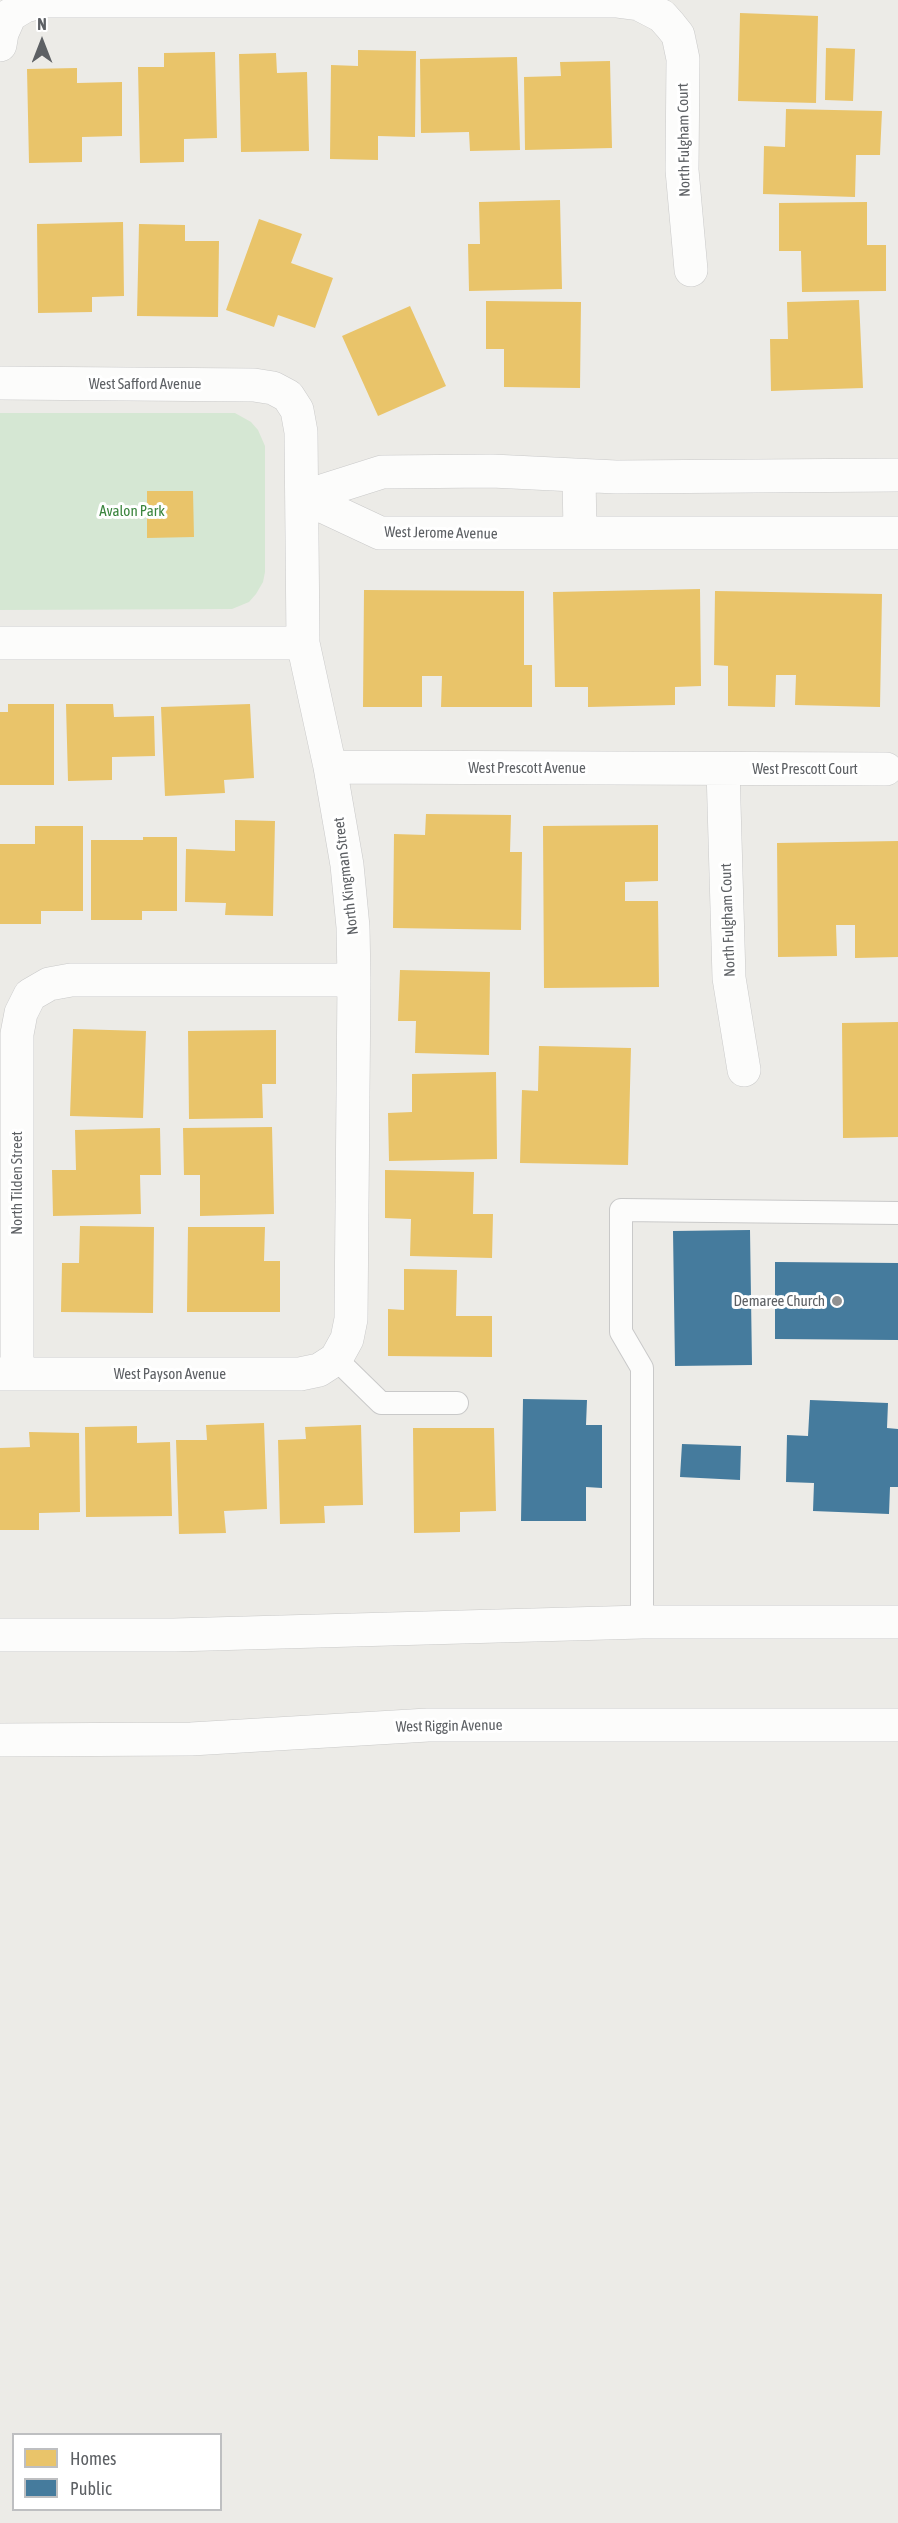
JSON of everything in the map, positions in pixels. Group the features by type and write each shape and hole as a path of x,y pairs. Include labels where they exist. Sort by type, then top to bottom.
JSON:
{"street":[{"path":"5,30 24,6 45,1 159,1"},
{"name":"North Fulgham Court","path":"159,1 616,1 639,4 662,16 678,35 683,59 682,170 691,270"},
{"name":"West Safford Avenue","path":"0,383 254,385 273,388 288,396"},
{"name":"North Kingman Street","path":"288,396 297,410 301,432 303,643 330,767 347,865 353,927 351,1319 347,1340 336,1359"},
{"path":"303,497 382,471 492,471 579,476 898,475"},
{"path":"579,476 580,533"},
{"name":"West Jerome Avenue","path":"303,497 380,533 898,533"},
{"path":"0,643 303,643"},
{"name":"West Prescott Avenue","path":"330,767 723,769"},
{"name":"North Fulgham Court","path":"723,769 729,978 744,1070"},
{"name":"West Prescott Court","path":"723,769 886,769"},
{"name":"North Tilden Street","path":"9,1374 17,1034 21,1013 30,995 49,984 71,980 354,980"},
{"name":"West Payson Avenue","path":"9,1374 300,1374 319,1370 336,1359"},
{"path":"0,1635 174,1635 642,1622 898,1622"},
{"name":"West Riggin Avenue","path":"0,1740 191,1739 428,1725 898,1725"}],"lane":[{"path":"642,1622 642,1368 621,1332 621,1210 898,1212"},
{"path":"336,1359 381,1403 456,1403"}],"green space":[{"name":"Avalon Park","path":"0,413 235,413 251,422 258,430 265,446 265,572 263,582 256,594 249,602 232,609 0,610"}],"building: Homes":[{"path":"740,13 818,16 816,103 738,101"},
{"path":"826,48 855,49 853,101 825,100"},
{"path":"358,50 416,51 415,137 378,136 378,160 330,159 331,65 358,66"},
{"path":"215,52 217,138 184,139 184,162 140,163 138,67 164,67 164,53"},
{"path":"276,53 277,73 307,72 309,151 241,152 239,54"},
{"path":"517,57 520,150 470,151 469,132 421,133 420,59"},
{"path":"610,61 612,148 525,150 524,77 561,76 560,62"},
{"path":"77,68 77,83 122,82 122,136 82,137 82,162 29,163 27,69"},
{"path":"786,109 882,111 880,155 856,155 855,197 763,194 764,146 785,147"},
{"path":"560,200 562,289 469,291 468,244 480,244 479,202"},
{"path":"867,202 867,245 886,245 886,291 802,292 801,251 779,251 779,203"},
{"path":"259,219 302,234 291,263 333,278 315,328 278,315 274,327 226,310"},
{"path":"123,222 124,296 92,297 92,312 38,313 37,224"},
{"path":"139,224 185,225 185,241 219,241 218,317 137,316"},
{"path":"859,300 863,388 771,391 770,339 788,339 787,302"},
{"path":"486,301 581,302 580,388 504,387 504,349 486,349"},
{"path":"410,306 446,386 378,416 342,336"},
{"path":"147,491 193,491 194,537 147,538"},
{"path":"700,589 701,686 675,687 675,705 588,707 588,687 555,687 553,592"},
{"path":"364,590 524,591 524,665 532,665 532,707 441,707 442,676 422,676 422,707 363,707"},
{"path":"715,591 882,594 880,707 795,705 796,675 776,675 775,707 728,706 728,666 714,665"},
{"path":"8,704 54,704 54,785 0,785 0,712 8,712"},
{"path":"66,704 113,704 114,717 154,716 155,756 112,757 112,780 68,781"},
{"path":"250,704 254,778 224,780 225,793 165,796 161,707"},
{"path":"426,814 511,815 510,852 522,852 521,930 393,928 394,834 425,835"},
{"path":"235,820 275,821 273,916 225,915 226,903 185,902 186,849 235,851"},
{"path":"658,825 658,881 625,882 625,901 658,901 659,987 544,988 543,826"},
{"path":"35,826 83,826 83,911 41,911 41,924 0,924 0,844 35,844"},
{"path":"143,837 177,837 177,911 142,911 142,920 91,920 91,840 143,840"},
{"path":"898,841 898,957 855,958 855,925 836,925 837,956 778,957 777,843"},
{"path":"400,970 490,972 489,1055 415,1053 416,1021 398,1021"},
{"path":"898,1022 898,1137 843,1138 842,1023"},
{"path":"73,1029 146,1031 143,1118 70,1116"},
{"path":"276,1030 276,1084 262,1084 263,1118 189,1119 188,1031"},
{"path":"539,1046 631,1048 628,1165 520,1163 522,1090 538,1091"},
{"path":"496,1072 497,1159 389,1161 388,1113 412,1112 412,1074"},
{"path":"272,1127 274,1214 200,1216 200,1175 184,1175 183,1128"},
{"path":"160,1128 161,1175 140,1175 141,1214 53,1216 52,1170 76,1170 75,1130"},
{"path":"385,1170 474,1172 473,1214 493,1214 492,1258 410,1256 411,1219 385,1218"},
{"path":"80,1226 154,1227 153,1313 61,1312 62,1263 79,1263"},
{"path":"188,1227 265,1227 264,1261 280,1261 280,1312 187,1312"},
{"path":"404,1269 457,1270 456,1316 492,1316 492,1357 388,1356 388,1309 404,1310"},
{"path":"264,1423 267,1509 224,1511 226,1533 179,1534 176,1440 207,1440 206,1425"},
{"path":"361,1425 363,1505 324,1506 325,1523 280,1524 278,1440 306,1439 305,1427"},
{"path":"137,1426 137,1443 170,1442 172,1516 86,1517 85,1427"},
{"path":"413,1428 494,1428 496,1511 460,1512 460,1532 414,1533"},
{"path":"29,1432 79,1433 80,1512 39,1513 39,1530 0,1530 0,1448 30,1447"}],"building: Public":[{"path":"750,1230 752,1365 675,1366 673,1231"},
{"name":"Demaree Church","path":"775,1262 898,1263 898,1340 775,1339"},
{"path":"523,1399 587,1400 586,1425 602,1425 602,1488 586,1487 586,1521 521,1521"},
{"path":"810,1400 888,1403 887,1428 898,1429 898,1487 890,1487 889,1514 813,1511 814,1483 786,1482 787,1435 808,1436"},
{"path":"682,1444 741,1446 740,1480 680,1477"}],"place":[{"name":"Demaree Church","path":"837,1301"}]}
